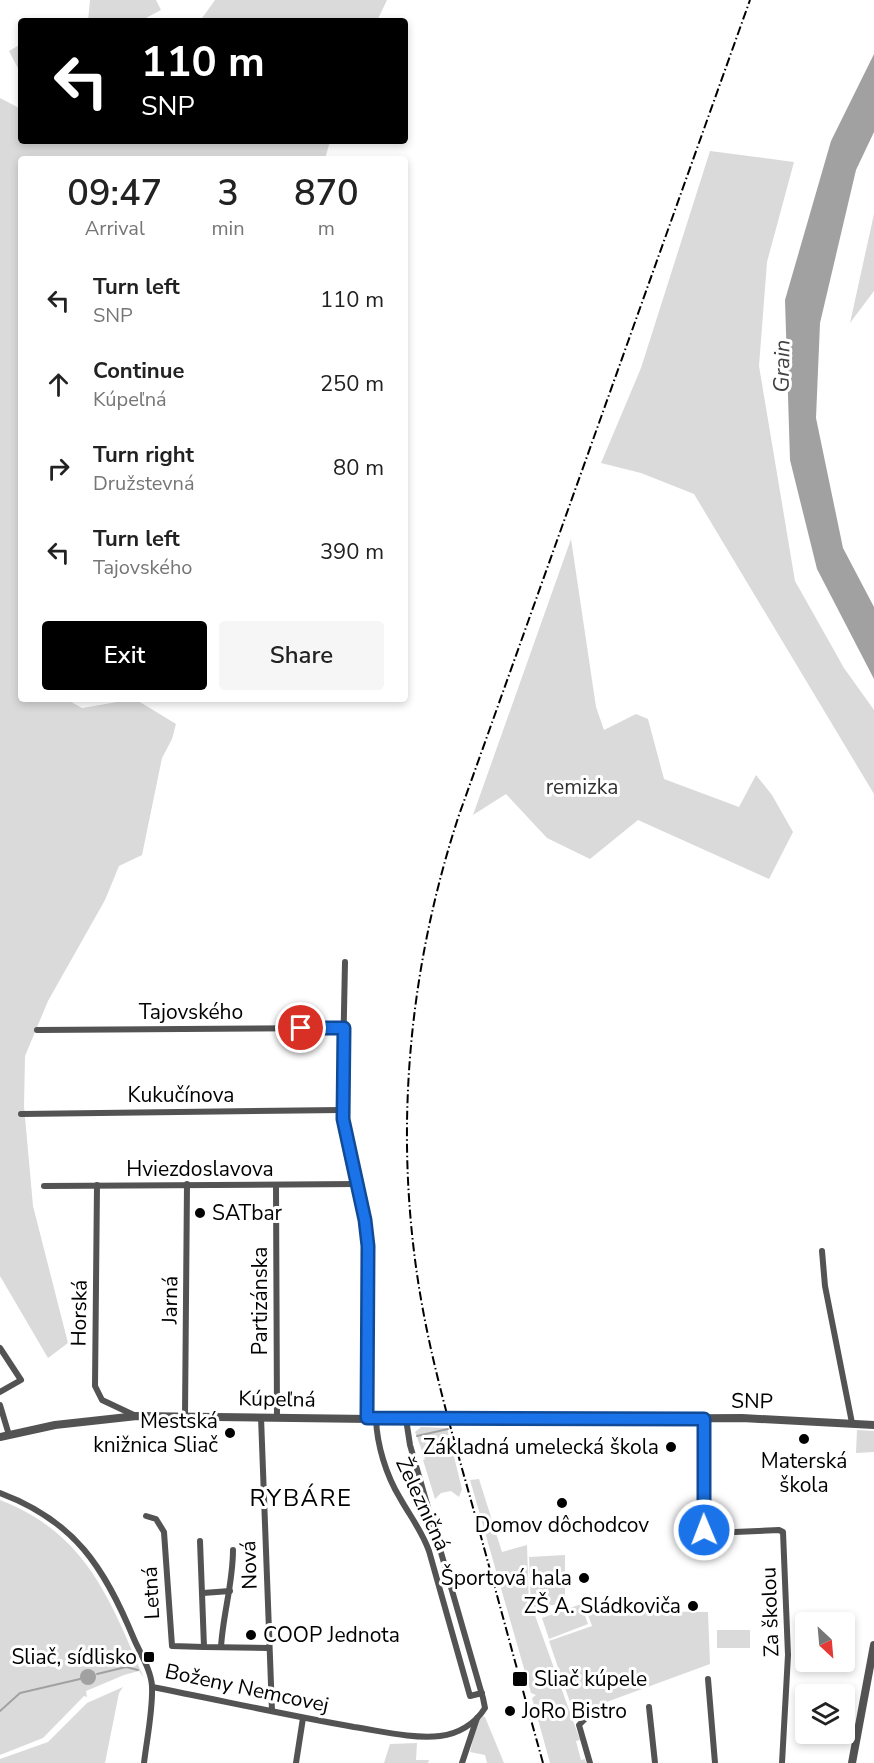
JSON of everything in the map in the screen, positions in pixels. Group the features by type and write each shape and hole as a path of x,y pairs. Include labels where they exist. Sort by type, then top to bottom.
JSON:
{"street":[{"path":"345,962 342,1110 368,1246 367,1418"},
{"name":"Tajovského","path":"37,1030 344,1028"},
{"name":"Kukučínova","path":"21,1114 342,1110"},
{"name":"Hviezdoslavova","path":"44,1186 357,1184"},
{"name":"Horská","path":"97,1185 95,1386 102,1400 137,1416"},
{"name":"Jarná","path":"185,1416 187,1185"},
{"name":"Partizánska","path":"276,1185 277,1417"},
{"path":"822,1251 825,1286 852,1423"},
{"path":"0,1347 21,1380 0,1392"},
{"path":"0,1405 9,1435"},
{"name":"Kúpeľná","path":"0,1437 81,1421 137,1416 448,1420"},
{"name":"Nová","path":"261,1417 268,1648 272,1662 272,1711"},
{"name":"Železničná","path":"376,1419 379,1443 394,1486 426,1542 470,1696 482,1693"},
{"name":"Železničná","path":"406,1419 411,1452 482,1693 485,1708 477,1717"},
{"path":"704,1419 704,1530"},
{"name":"SNP","path":"448,1420 775,1419 874,1425"},
{"name":"Boženy Nemcovej","path":"0,1492 49,1515 79,1542 123,1612 152,1687 303,1718 387,1732 438,1736 461,1730 477,1717"},
{"name":"Letná","path":"146,1516 156,1519 164,1532 172,1646 204,1647"},
{"path":"704,1530 712,1534 714,1541 710,1547 703,1549 697,1545 695,1538 698,1532 704,1530"},
{"name":"Za školou","path":"712,1534 779,1530 783,1532 788,1655 782,1763"},
{"path":"200,1541 204,1647 268,1648"},
{"path":"221,1647 225,1604 230,1591 232,1550"},
{"path":"203,1593 230,1591"},
{"path":"852,1763 874,1645"},
{"path":"708,1679 715,1763"},
{"path":"144,1763 152,1687"},
{"path":"649,1707 655,1763"},
{"path":"590,1763 579,1725 587,1717 600,1713"},
{"path":"462,1763 477,1717"},
{"path":"296,1763 303,1718"}],"green space":[{"path":"90,0 156,0 161,10 146,18 88,18"},
{"path":"215,0 387,0 378,18 202,18"},
{"path":"18,46 18,68 9,51"},
{"path":"0,98 18,107 18,144 329,144 326,156 18,156 18,702 71,702 82,708 117,702 140,702 176,724 172,739 162,758 142,855 119,866 105,900 48,1001 25,1056 24,1106 33,1206 68,1343 48,1358 0,1276"},
{"path":"710,151 794,162 767,262 759,366 795,581 844,668 874,710 874,794 694,494 641,473 601,463 641,368"},
{"path":"874,214 874,291 850,323"},
{"name":"remizka","path":"571,539 596,707 604,730 636,714 648,719 664,779 739,807 756,775 772,795 793,832 769,879 638,820 590,859 547,838 506,794 473,815"},
{"path":"421,1427 447,1428 462,1489 459,1497 451,1491 441,1493 435,1499 423,1460 425,1459 415,1432"},
{"path":"857,1430 874,1431 874,1452 856,1453"},
{"path":"479,1479 502,1552 527,1545 529,1607 531,1607 529,1557 565,1555 565,1604 532,1607 580,1740 576,1741 581,1760 585,1759 586,1763 550,1763 532,1698 536,1695 531,1693 470,1480"},
{"path":"0,1500 30,1514 75,1550 106,1595 144,1678 139,1671 86,1691 87,1697 84,1696 43,1738 0,1755"},
{"path":"583,1601 601,1601 608,1611 708,1612 710,1664 574,1714 549,1641 592,1626"},
{"path":"581,1604 588,1624 549,1639 542,1618"},
{"path":"717,1630 750,1630 750,1648 717,1648"},
{"path":"123,1687 119,1693 105,1763 0,1763 0,1759 48,1742 87,1703"},
{"path":"485,1717 504,1763 487,1763 485,1755 470,1752 478,1719"},
{"path":"417,1743 416,1760 429,1760 428,1763 384,1763 390,1744"}],"shaded area":[{"path":"874,54 874,132 856,170 820,323 816,418 843,548 874,607 874,679 817,569 790,460 785,300 831,141"},
{"path":"85,1669 91,1669 96,1677 94,1683 85,1685 80,1680 80,1674"}],"waterway":[{"path":"417,1436 448,1429"},
{"path":"97,1674 126,1667 138,1670"},
{"path":"0,1711 20,1693 80,1679"}],"railway":[{"path":"543,1763 448,1416 421,1297 410,1210 407,1153 412,1039 429,926 459,815 750,0"}],"place":[{"name":"SATbar","path":"200,1213"},
{"name":"Mestská knižnica Sliač","path":"230,1433"},
{"name":"Materská škola","path":"804,1439"},
{"name":"Základná umelecká škola","path":"671,1447"},
{"name":"Domov dôchodcov","path":"562,1503"},
{"name":"Športová hala","path":"584,1578"},
{"name":"ZŠ A. Sládkoviča","path":"693,1606"},
{"name":"COOP Jednota","path":"251,1635"},
{"name":"Sliač, sídlisko","path":"149,1657"},
{"name":"Sliač kúpele","path":"520,1679"},
{"name":"JoRo Bistro","path":"510,1711"}],"district":[{"name":"RYBÁRE","path":"301,1498"}],"route":[{"path":"301,1028 344,1028 342,1110 365,1220 368,1246 367,1418 704,1419 704,1530"}],"water label":[{"name":"Grain","path":"781,366"}]}
